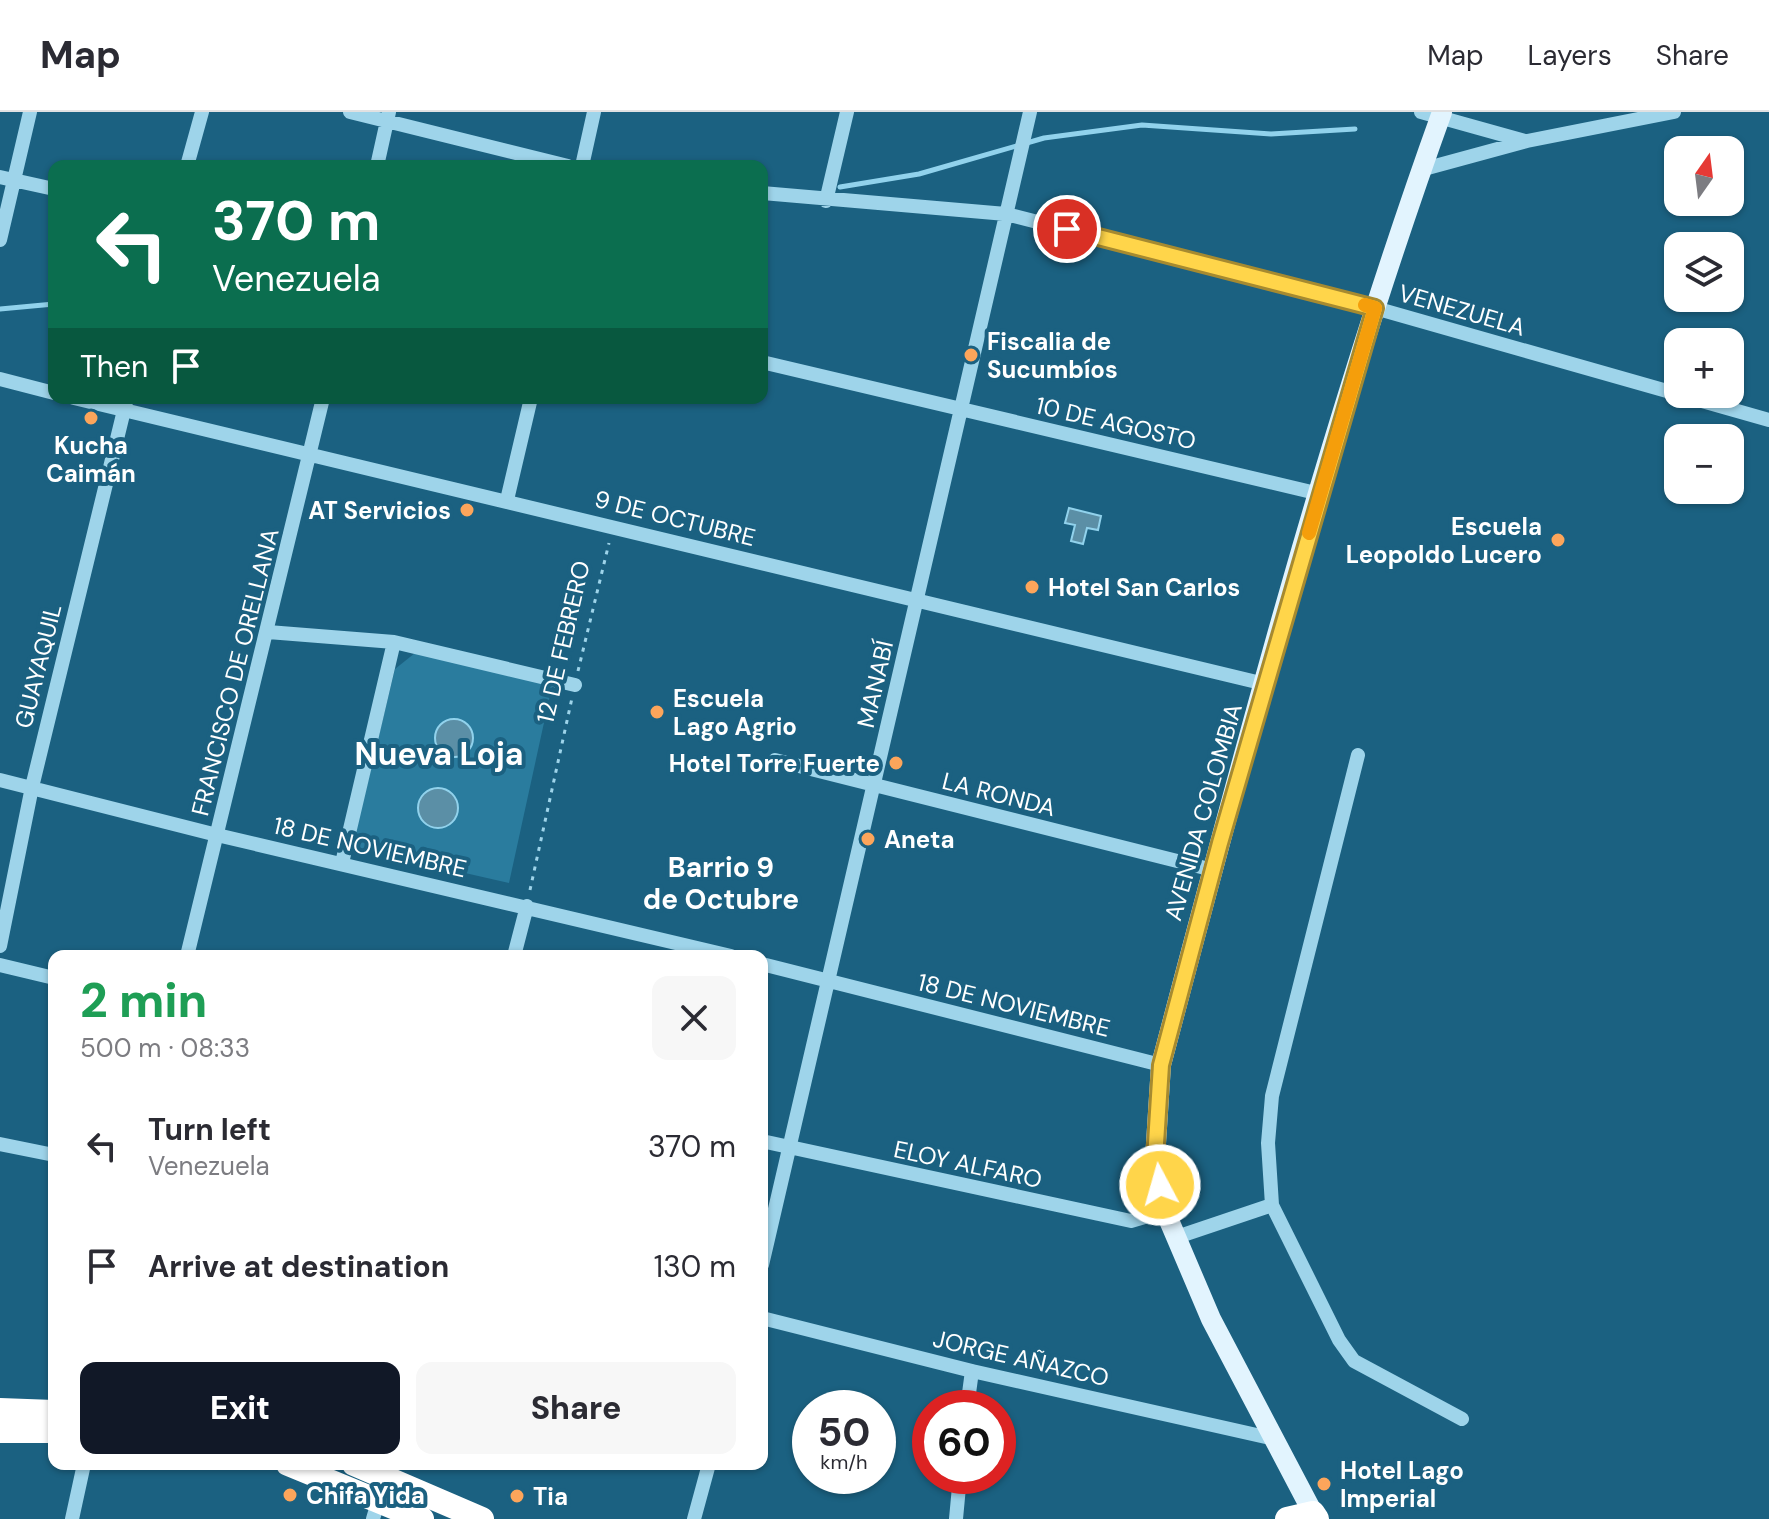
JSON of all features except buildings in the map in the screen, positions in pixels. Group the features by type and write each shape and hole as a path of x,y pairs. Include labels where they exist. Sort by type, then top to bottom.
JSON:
{"highway":[{"path":"0,1410 48,1412"},
{"path":"0,1431 48,1431"},
{"path":"309,1470 482,1519"},
{"path":"360,1470 381,1490 422,1519"},
{"path":"1287,1519 1315,1516"}],"main road":[{"name":"AVENIDA COLOMBIA","path":"1315,1516 1270,1438 1174,1238 1165,1211 1155,1159 1161,1065 1320,494 1375,308 1424,169 1434,114"}],"street":[{"path":"0,240 7,178 30,112"},
{"path":"189,160 202,112"},
{"path":"350,112 388,116 546,160"},
{"path":"583,160 594,112"},
{"path":"826,201 847,112"},
{"name":"MANABÍ","path":"768,1239 1030,112"},
{"path":"1424,169 1527,141 1674,112"},
{"path":"1434,114 1527,141"},
{"path":"378,160 388,116"},
{"path":"7,178 48,188"},
{"name":"VENEZUELA","path":"768,194 1006,214 1375,308 1769,420"},
{"name":"10 DE AGOSTO","path":"768,363 1320,494"},
{"path":"0,379 48,391"},
{"name":"9 DE OCTUBRE","path":"125,404 310,456 613,525 1265,684"},
{"name":"GUAYAQUIL","path":"0,946 32,787 125,404"},
{"name":"FRANCISCO DE ORELLANA","path":"188,950 322,404"},
{"path":"507,500 530,404"},
{"path":"268,632 394,642 575,685"},
{"path":"342,863 394,642"},
{"path":"1358,755 1272,1096 1268,1143 1272,1205 1339,1340 1354,1361 1462,1419"},
{"name":"LA RONDA","path":"775,760 1213,870"},
{"name":"18 DE NOVIEMBRE","path":"0,780 217,835 707,950"},
{"path":"516,950 527,906"},
{"path":"0,965 48,977"},
{"name":"18 DE NOVIEMBRE","path":"768,965 1161,1065"},
{"name":"ELOY ALFARO","path":"768,1142 1131,1221 1165,1211"},
{"path":"0,1144 48,1154"},
{"path":"1174,1238 1272,1205"},
{"name":"JORGE AÑAZCO","path":"768,1320 972,1371 1270,1438"},
{"path":"969,1390 972,1371"},
{"path":"72,1519 83,1470"},
{"path":"694,1519 707,1470"},
{"path":"956,1519 958,1494"}],"path":[{"name":"12 DE FEBRERO","path":"527,906 613,525"}],"shaded area":[{"path":"1069,508 1101,516 1098,530 1087,528 1083,544 1071,541 1075,525 1065,523"},
{"path":"415,653 552,686 509,883 364,850 353,843 395,669"},
{"path":"454,719 468,724 473,738 468,752 454,757 440,752 435,738 440,724"},
{"path":"438,788 452,794 458,808 452,822 438,828 424,822 418,808 424,794"}],"waterway":[{"path":"840,187 919,174 1044,138 1142,125 1271,134 1355,129"},
{"path":"0,309 48,305"}],"slow traffic":[{"path":"1309,533 1375,308 1365,305"}],"place":[{"name":"Fiscalia de Sucumbíos","path":"971,355"},
{"name":"Kucha Caimán","path":"91,418"},
{"name":"AT Servicios","path":"467,510"},
{"name":"Escuela Leopoldo Lucero","path":"1558,540"},
{"name":"Hotel San Carlos","path":"1032,587"},
{"name":"Escuela Lago Agrio","path":"657,712"},
{"name":"Hotel Torre Fuerte","path":"896,763"},
{"name":"Aneta","path":"868,839"},
{"name":"Hotel Lago Imperial","path":"1324,1484"},
{"name":"Chifa Yida","path":"290,1495"},
{"name":"Tia","path":"517,1496"}],"district":[{"name":"Nueva Loja","path":"439,754"},
{"name":"Barrio 9 de Octubre","path":"721,883"}],"route":[{"path":"1067,229 1375,308 1220,843 1161,1065 1155,1159 1160,1185"}]}
